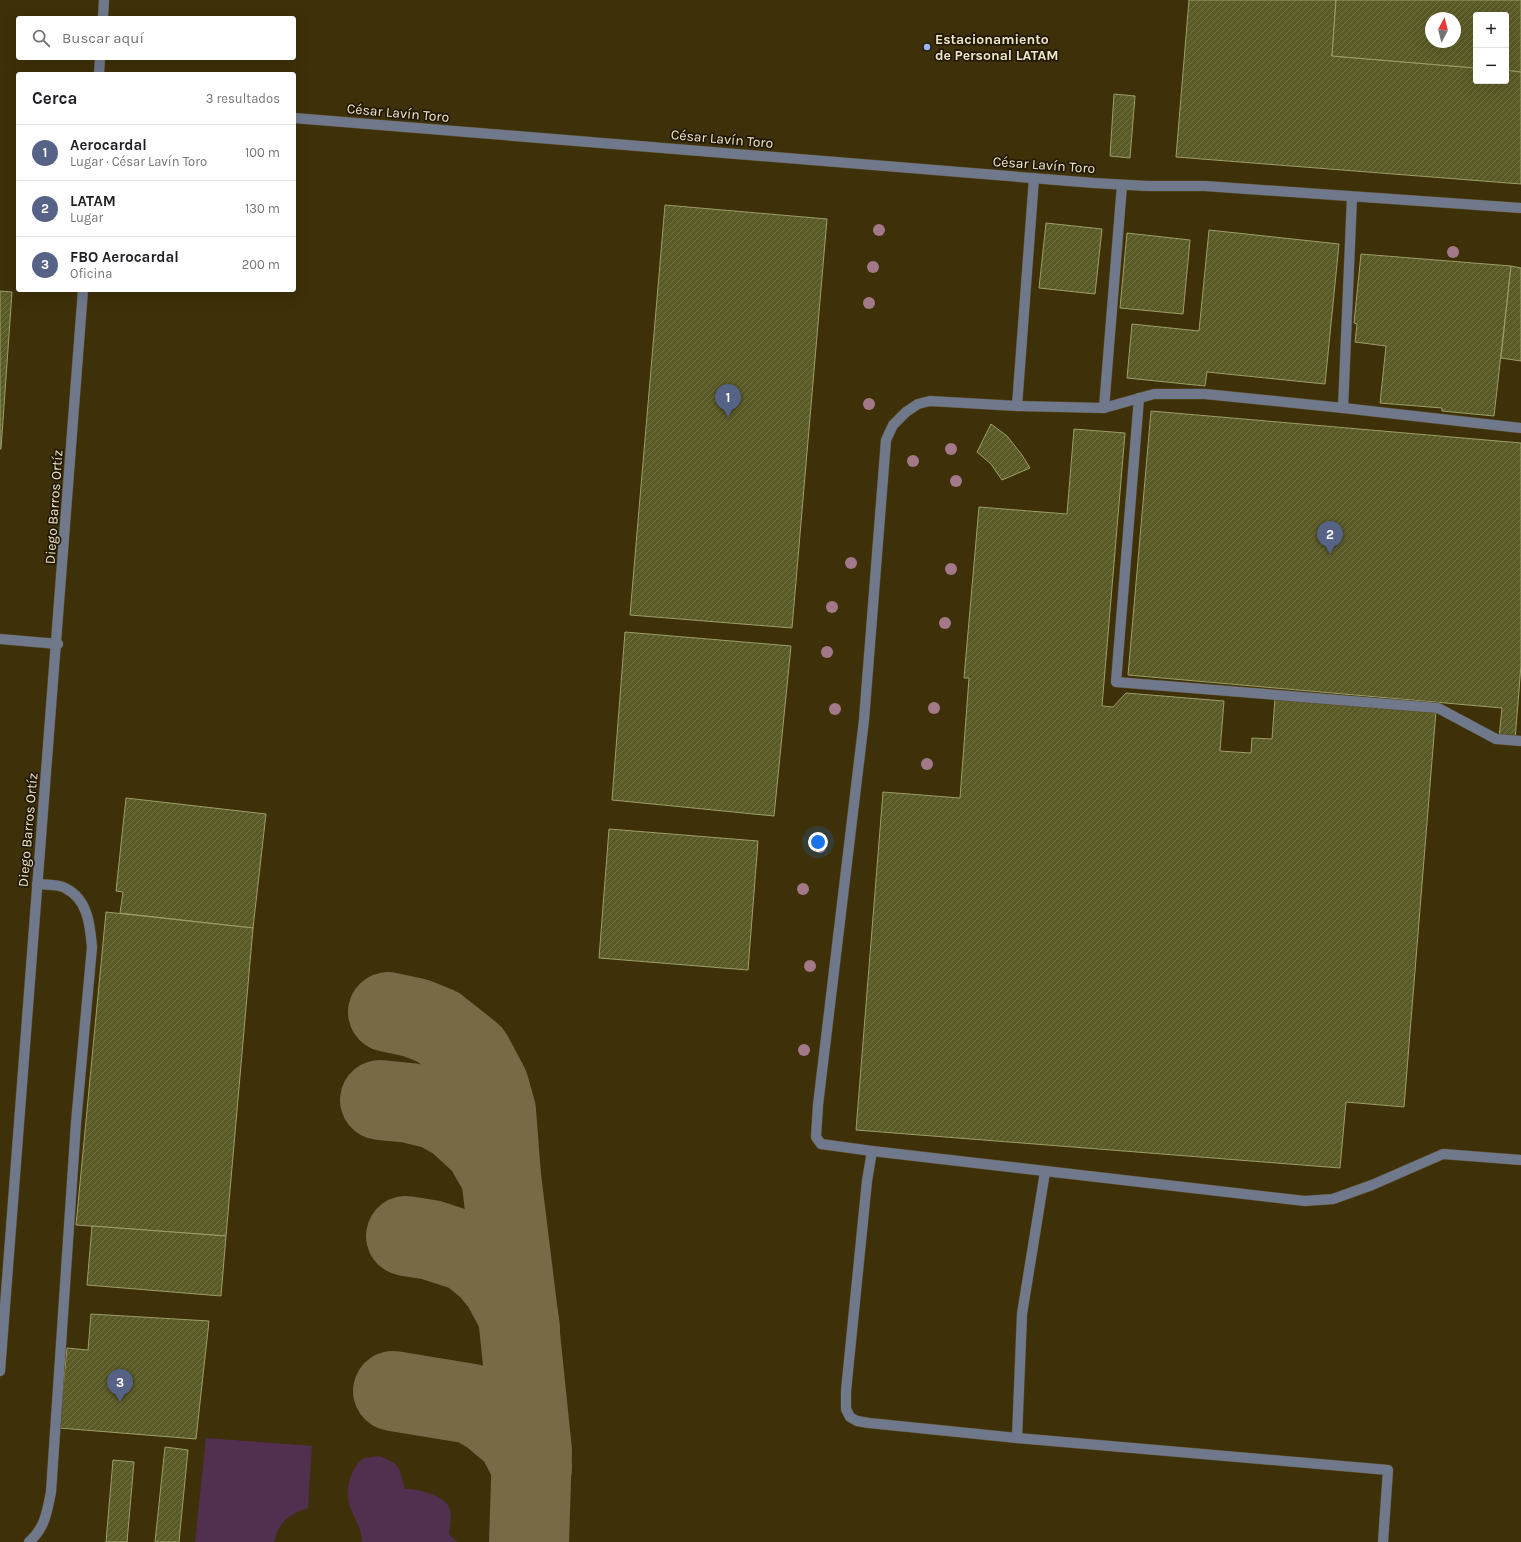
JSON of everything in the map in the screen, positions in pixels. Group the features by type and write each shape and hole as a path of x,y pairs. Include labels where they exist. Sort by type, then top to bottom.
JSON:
{"street":[{"path":"103,16 104,0"},
{"path":"99,72 100,60"},
{"name":"César Lavín Toro","path":"296,118 1122,185 1205,186 1521,208"},
{"path":"1017,406 1034,178"},
{"path":"1104,408 1122,185"},
{"path":"1343,408 1352,197"},
{"name":"Diego Barros Ortíz","path":"0,1371 58,644 83,292"},
{"path":"1521,428 1205,394 1154,394 1104,408 1017,406 930,401 918,404 906,412 893,425 886,440 864,720 818,1105 816,1137 821,1144 872,1151 1306,1201 1333,1199 1372,1185 1443,1154 1521,1160"},
{"path":"1139,398 1116,682 1438,708 1496,740 1521,741"},
{"path":"0,639 58,644"},
{"path":"29,1542 35,1537 45,1521 51,1492 74,1138 92,948 90,924 82,901 65,887 38,884"},
{"path":"872,1151 867,1181 846,1391 846,1409 850,1417 858,1421 869,1423 1017,1438 1388,1470 1384,1542"},
{"path":"1017,1438 1022,1314 1045,1172"}],"shaded area":[{"path":"206,1438 312,1446 308,1508 290,1516 282,1524 278,1529 274,1542 195,1542"},
{"path":"379,1456 392,1462 398,1467 405,1489 435,1495 445,1501 448,1505 451,1520 449,1534 457,1542 362,1542 359,1527 348,1499 350,1479 359,1462 365,1458"}],"building":[{"path":"1189,0 1336,0 1332,56 1473,68 1473,84 1509,84 1509,70 1521,72 1521,184 1176,157"},
{"path":"1336,0 1521,0 1521,72 1509,70 1509,12 1473,12 1473,68 1332,56"},
{"path":"1114,94 1135,96 1130,158 1110,156"},
{"path":"665,205 827,219 792,628 630,615"},
{"path":"1046,223 1102,229 1095,294 1039,288"},
{"path":"1209,230 1339,244 1325,384 1207,372 1205,386 1127,378 1132,324 1199,331"},
{"path":"1127,233 1190,240 1183,314 1120,308"},
{"path":"1361,254 1511,266 1494,416 1442,411 1442,408 1380,403 1386,346 1355,342 1357,324 1354,323"},
{"path":"1511,266 1521,268 1521,361 1501,358"},
{"path":"0,291 12,292 1,449 0,449"},
{"path":"1151,411 1521,443 1521,665 1515,740 1499,738 1502,708 1128,675"},
{"path":"991,424 1007,436 1030,468 1002,480 991,464 977,452"},
{"path":"1074,429 1125,433 1102,706 1113,707 1126,693 1224,701 1220,751 1251,753 1252,738 1272,739 1275,698 1436,711 1404,1107 1346,1102 1340,1168 856,1130 883,792 960,798 969,678 964,678 979,507 1067,514"},
{"path":"625,632 791,646 774,816 612,800"},
{"path":"126,798 266,814 253,928 120,913 123,892 116,891"},
{"path":"609,829 758,841 748,970 599,958"},
{"path":"106,912 253,928 226,1236 76,1225"},
{"path":"92,1226 226,1236 221,1296 87,1285"},
{"path":"91,1314 209,1321 196,1439 59,1428 67,1348 88,1350"},
{"path":"165,1447 188,1450 179,1542 155,1542"},
{"path":"113,1460 134,1462 127,1542 106,1542"}],"taxiway":[{"path":"388,1012 416,1018 438,1027 472,1054 489,1086 496,1111 501,1176 518,1315 532,1451 529,1542"},
{"path":"380,1100 410,1103 435,1109 457,1121 483,1145 501,1176"},
{"path":"406,1236 431,1240 468,1252 489,1269 502,1285 518,1315 520,1329"},
{"path":"393,1391 472,1404 491,1415 516,1436 532,1467"}],"place":[{"name":"Estacionamiento de Personal LATAM","path":"927,47"},
{"name":"Aerocardal","path":"728,417"},
{"name":"LATAM","path":"1330,554"},
{"name":"FBO Aerocardal","path":"120,1402"}]}
